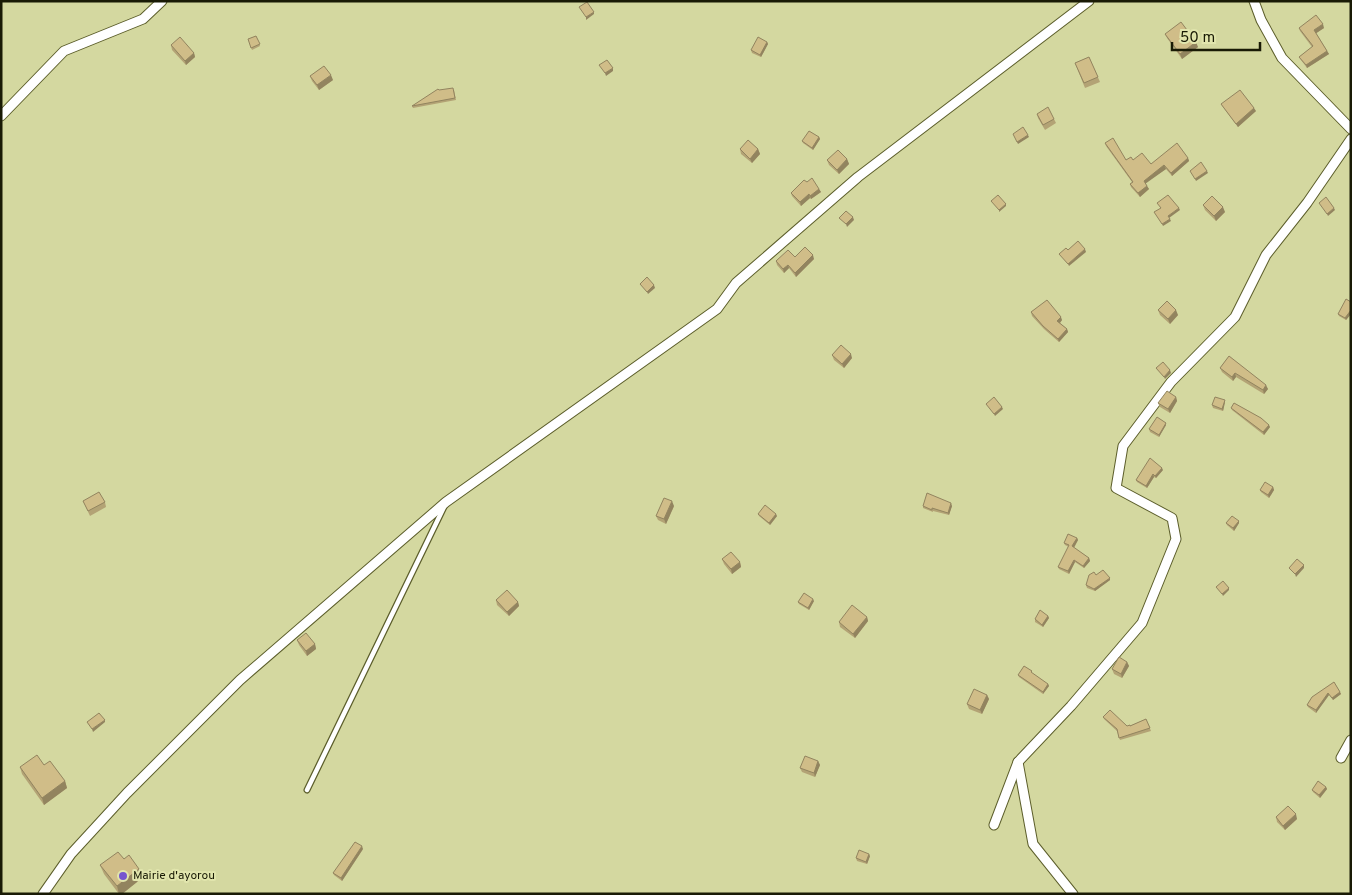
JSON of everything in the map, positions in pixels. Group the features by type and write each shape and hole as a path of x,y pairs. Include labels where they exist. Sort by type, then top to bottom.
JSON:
{"street":[{"path":"1,116 64,52 143,19 162,1"},
{"path":"43,894 77,847 127,793 240,680 446,502 717,309 736,283 858,177 1089,1"},
{"path":"1254,1 1260,20 1282,58 1351,129"},
{"path":"994,825 1018,762 1071,706 1142,623 1176,538 1172,518 1116,488 1123,446 1171,382 1235,317 1266,255 1307,203 1351,139"},
{"path":"1341,758 1350,746"},
{"path":"1018,762 1033,844 1073,894"}],"lane":[{"path":"307,790 446,502"}],"building":[{"path":"587,2 594,12 586,17 579,7"},
{"path":"1316,15 1323,24 1314,30 1327,51 1306,65 1299,57 1313,46 1299,28"},
{"path":"1181,22 1196,42 1180,54 1165,34"},
{"path":"256,36 260,44 251,48 248,39"},
{"path":"180,37 194,53 185,61 171,45"},
{"path":"758,37 767,42 760,55 751,50"},
{"path":"1089,57 1098,77 1084,83 1075,63"},
{"path":"607,60 613,68 605,73 599,65"},
{"path":"324,66 331,75 317,85 310,76"},
{"path":"453,88 455,98 412,106 438,89"},
{"path":"1240,90 1254,108 1236,124 1221,104"},
{"path":"1048,107 1054,119 1043,125 1037,114"},
{"path":"1023,127 1028,135 1017,142 1013,134"},
{"path":"809,131 819,137 812,148 802,141"},
{"path":"1113,138 1126,160 1131,157 1133,160 1142,153 1151,164 1177,143 1188,158 1171,173 1164,165 1144,181 1147,186 1138,193 1130,184 1133,182 1105,143"},
{"path":"748,140 758,149 750,159 740,149"},
{"path":"838,150 847,159 837,170 827,160"},
{"path":"1201,162 1207,171 1195,179 1190,171"},
{"path":"812,178 819,189 810,196 809,194 800,202 791,193 804,180 807,182"},
{"path":"998,195 1006,204 999,210 991,201"},
{"path":"1168,195 1179,208 1168,216 1170,219 1162,224 1154,212 1161,208 1157,203"},
{"path":"1212,196 1223,207 1214,216 1203,205"},
{"path":"1326,197 1334,208 1327,214 1319,203"},
{"path":"846,211 853,217 846,224 839,218"},
{"path":"1078,241 1085,249 1068,264 1059,254 1066,248 1068,250"},
{"path":"805,247 813,255 795,273 788,265 783,269 776,261 788,250 795,257"},
{"path":"647,277 654,285 647,292 640,284"},
{"path":"1346,299 1351,302 1351,310 1345,318 1338,314"},
{"path":"1047,300 1061,317 1057,321 1067,329 1058,339 1031,312"},
{"path":"1167,301 1176,310 1168,319 1158,310"},
{"path":"841,345 851,354 842,364 832,355"},
{"path":"1229,356 1266,385 1263,390 1235,373 1232,377 1220,368"},
{"path":"1163,362 1170,370 1164,377 1156,368"},
{"path":"1167,391 1176,397 1168,409 1158,403"},
{"path":"994,397 1002,407 994,414 986,404"},
{"path":"1215,397 1225,400 1222,409 1212,405"},
{"path":"1234,403 1261,418 1269,425 1263,432 1231,408"},
{"path":"1157,417 1166,423 1159,435 1149,429"},
{"path":"1150,458 1162,468 1155,476 1153,474 1146,486 1136,480"},
{"path":"1265,482 1273,487 1268,495 1260,490"},
{"path":"99,492 105,502 88,511 83,501"},
{"path":"927,493 951,503 948,513 923,506"},
{"path":"664,498 672,501 664,519 656,516"},
{"path":"765,505 776,514 769,523 758,514"},
{"path":"1232,516 1239,521 1233,528 1226,523"},
{"path":"1068,534 1077,538 1072,546 1089,558 1083,566 1074,560 1068,571 1058,567 1069,545 1064,543"},
{"path":"731,552 740,562 731,569 722,559"},
{"path":"1297,559 1304,565 1295,574 1289,568"},
{"path":"1103,570 1110,578 1094,589 1086,585 1089,575 1094,572 1096,575"},
{"path":"1223,581 1229,588 1222,594 1216,587"},
{"path":"507,590 518,602 507,612 496,600"},
{"path":"804,593 813,599 808,608 798,602"},
{"path":"852,605 867,617 853,634 839,622"},
{"path":"1040,610 1048,616 1042,625 1035,619"},
{"path":"306,633 315,644 306,651 297,640"},
{"path":"1119,657 1127,662 1121,674 1112,669"},
{"path":"1024,666 1048,684 1043,692 1018,675"},
{"path":"1334,682 1340,692 1332,698 1328,693 1316,710 1307,705 1312,697"},
{"path":"974,689 987,695 980,710 967,704"},
{"path":"1110,710 1127,726 1146,719 1150,728 1119,738 1117,729 1103,717"},
{"path":"99,713 105,720 92,729 87,722"},
{"path":"37,755 44,765 50,761 65,781 42,798 20,767"},
{"path":"805,756 818,761 814,773 800,768"},
{"path":"1318,781 1326,787 1319,795 1312,790"},
{"path":"1288,806 1296,814 1283,826 1276,817"},
{"path":"355,842 362,846 341,878 333,873"},
{"path":"859,850 869,854 866,862 856,858"},
{"path":"118,852 124,859 129,855 139,869 117,886 100,865"}],"place":[{"name":"Mairie d'ayorou","path":"123,876"}]}
